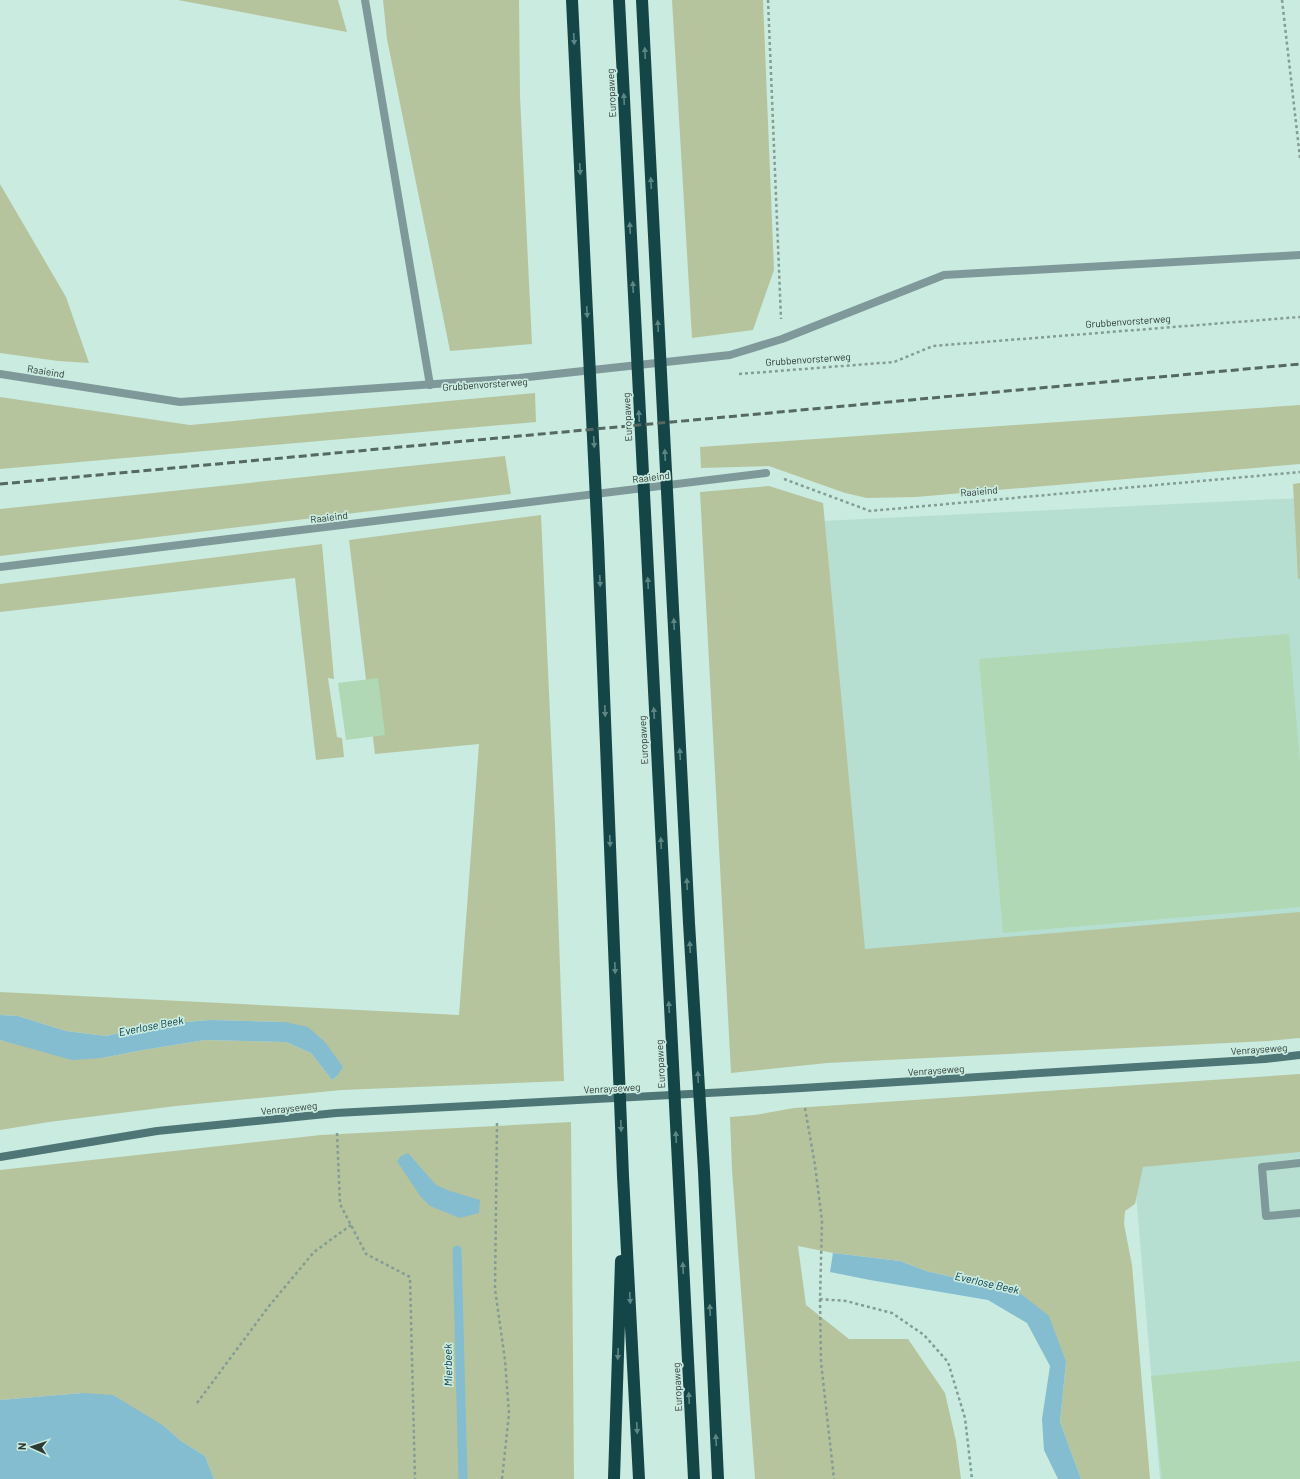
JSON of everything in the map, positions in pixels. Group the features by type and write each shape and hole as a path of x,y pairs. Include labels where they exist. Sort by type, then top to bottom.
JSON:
{"highway":[{"path":"572,0 598,542 623,1176 639,1479"},
{"name":"Europaweg","path":"619,0 645,539 694,1479"},
{"path":"642,0 689,923 704,1171 718,1479"},
{"path":"614,1479 623,1176"}],"main road":[{"name":"Venrayseweg","path":"0,1157 157,1131 336,1113 802,1088 1300,1056"}],"street":[{"path":"365,0 430,384"},
{"name":"Grubbenvorsterweg","path":"519,378 730,355 782,339 944,275 1300,255"},
{"name":"Raaieind","path":"0,374 180,402 519,378"},
{"name":"Raaieind","path":"0,567 766,473"},
{"path":"1300,1163 1262,1167 1266,1216 1300,1212"}],"path":[{"path":"768,0 782,339"},
{"path":"1282,0 1300,158"},
{"name":"Grubbenvorsterweg","path":"737,374 894,362 933,346 1300,317"},
{"name":"Raaieind","path":"766,473 870,511 1300,472"},
{"path":"802,1088 815,1165 822,1221 820,1299 821,1362 834,1479"},
{"path":"497,1104 495,1288 505,1360 509,1414 502,1479"},
{"path":"336,1113 340,1204 366,1254 410,1277 415,1479"},
{"path":"197,1402 269,1306 314,1252 351,1225"},
{"path":"820,1299 846,1301 892,1313 924,1334 948,1362 965,1418 972,1479"}],"shaded area":[{"path":"178,0 338,0 347,32"},
{"path":"383,0 519,0 520,96 532,344 450,351 387,39"},
{"path":"672,0 763,0 774,270 753,330 692,338"},
{"path":"0,184 66,297 89,363 58,361 0,353"},
{"path":"535,393 536,422 0,469 0,397 190,425"},
{"path":"1300,405 1300,464 916,497 867,498 845,493 769,466 701,468 700,447"},
{"path":"505,456 511,494 0,556 0,509"},
{"path":"1300,483 1300,579 1298,579 1293,484"},
{"path":"769,486 823,503 865,949 1300,912 1300,1038 1268,1041 827,1063 731,1073 700,492"},
{"path":"1300,498 1300,955 855,980 822,521"},
{"path":"541,515 555,825 564,1081 342,1090 176,1106 49,1122 0,1130 0,1040 102,1058 205,1040 286,1042 311,1053 332,1080 337,1076 285,1022 210,1020 163,1024 106,1036 66,1031 18,1016 0,1015 0,992 459,1015 479,744 375,754 349,540"},
{"path":"322,544 334,679 328,678 337,737 342,738 344,757 316,760 295,578 0,612 0,584"},
{"path":"1300,1074 1300,1152 1143,1167 1135,1204 1125,1211 1124,1224 1132,1265 1150,1479 1081,1479 1060,1422 1066,1362 1011,1286 952,1277 926,1271 900,1261 833,1253 798,1246 806,1305 849,1339 908,1339 945,1393 956,1441 961,1479 755,1479 732,1170 730,1117 755,1115 794,1108"},
{"path":"1300,1111 1300,1479 1160,1479 1130,1122"},
{"path":"571,1122 574,1479 214,1479 205,1456 181,1441 164,1426 83,1393 0,1400 0,1170 321,1135"}],"water":[{"path":"0,1015 18,1016 66,1031 106,1036 163,1024 210,1020 285,1022 308,1027 325,1042 343,1067 337,1076 332,1080 311,1053 286,1042 205,1040 102,1058 72,1060 0,1040"},
{"path":"408,1153 436,1185 480,1200 479,1213 460,1218 430,1206 420,1196 397,1161 401,1156"},
{"name":"Everlose Beek","path":"833,1253 900,1261 926,1271 952,1277 1011,1286 1049,1316 1066,1362 1060,1422 1081,1479 1058,1479 1044,1450 1042,1419 1050,1366 1027,1323 988,1300 830,1272"},
{"path":"83,1393 113,1395 164,1426 181,1441 205,1456 214,1479 0,1479 0,1400"}],"building":[{"path":"1289,634 1300,762 1300,907 1003,933 979,659"},
{"path":"378,678 385,735 346,740 338,683"},
{"path":"1300,1361 1300,1479 1162,1479 1151,1376"}],"waterway":[{"name":"Mierbeek","path":"457,1250 463,1479"}],"railway":[{"path":"0,484 1300,364"}]}
